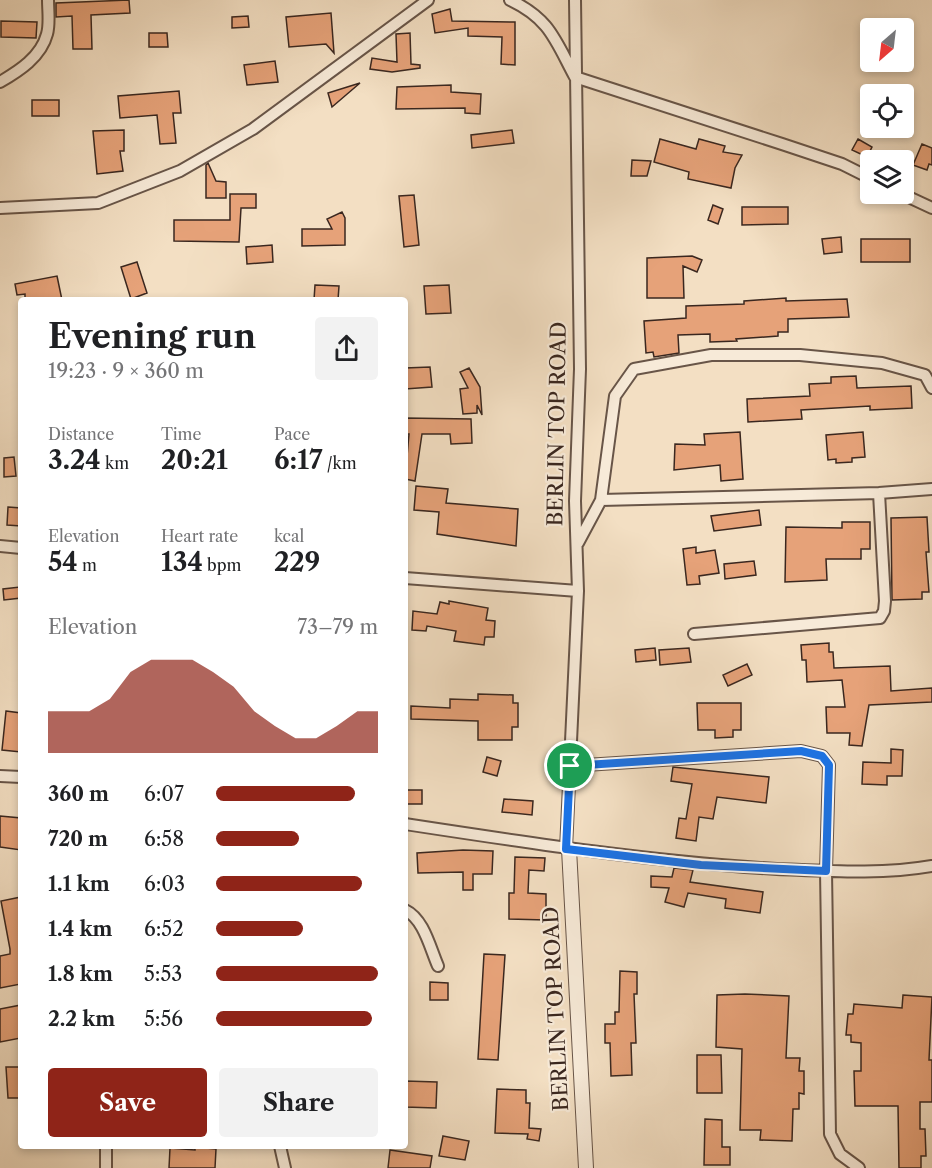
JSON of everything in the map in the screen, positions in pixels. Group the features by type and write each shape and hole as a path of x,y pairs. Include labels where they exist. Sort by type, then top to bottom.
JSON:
{"street":[{"path":"0,82 20,71 41,48 48,34 48,0"},
{"path":"0,208 98,203 180,171 253,129 428,0"},
{"path":"510,0 530,10 547,25 575,77 792,147 842,164 860,173"},
{"name":"BERLIN TOP ROAD","path":"575,0 580,358 576,546 578,591 567,849 586,1168"},
{"path":"914,200 932,208"},
{"path":"576,546 601,500 615,396 634,369 711,355 800,355 893,366 925,375 932,388"},
{"path":"601,500 879,494 932,489"},
{"path":"694,634 880,618 884,611 885,601 879,494"},
{"path":"0,546 18,548"},
{"path":"408,578 578,591"},
{"path":"570,766 801,751 822,756 829,765 826,871 830,1134 840,1154 859,1168"},
{"path":"0,776 18,777"},
{"path":"408,824 567,849 701,865 866,872 932,867"},
{"path":"408,912 422,926 438,966"},
{"path":"106,1149 106,1168"},
{"path":"281,1149 285,1168"}],"building":[{"path":"129,0 130,13 91,15 92,49 73,49 72,16 56,17 56,3"},
{"path":"450,9 452,21 515,22 515,65 501,64 502,37 468,36 468,28 435,33 432,14"},
{"path":"331,13 334,53 326,44 289,47 286,17"},
{"path":"248,16 249,27 232,28 232,17"},
{"path":"1,21 37,22 36,38 1,37"},
{"path":"149,33 167,33 168,47 149,47"},
{"path":"410,33 411,64 420,65 420,68 392,72 370,69 372,58 397,62 396,34"},
{"path":"275,61 278,82 247,85 244,65"},
{"path":"360,83 332,107 328,93"},
{"path":"451,85 451,92 481,94 480,114 465,113 465,108 396,109 397,87"},
{"path":"179,91 181,113 173,113 176,143 160,144 157,115 120,118 118,96"},
{"path":"32,100 59,100 59,116 32,116"},
{"path":"124,130 124,151 120,151 123,171 97,174 93,131"},
{"path":"512,130 514,143 472,148 471,135"},
{"path":"660,139 696,149 699,139 725,146 723,152 742,155 735,168 731,188 688,179 689,172 654,162"},
{"path":"858,139 872,147 870,150 860,150 860,154 852,150"},
{"path":"922,144 932,148 932,165 929,164 927,170 914,165"},
{"path":"632,160 651,161 647,176 631,176"},
{"path":"208,163 216,181 226,182 226,198 206,198 206,165"},
{"path":"230,194 256,194 256,208 241,208 239,242 174,241 174,220 230,220"},
{"path":"414,195 419,245 404,247 399,196"},
{"path":"713,205 723,209 718,224 708,220"},
{"path":"742,207 788,207 788,224 742,225"},
{"path":"342,212 345,218 345,245 302,246 302,229 332,229 327,219"},
{"path":"841,237 842,252 824,254 822,239"},
{"path":"861,239 910,239 910,262 861,262"},
{"path":"272,245 273,262 247,264 246,247"},
{"path":"692,256 702,260 697,272 683,266 684,298 647,298 647,258"},
{"path":"137,262 147,293 130,297 121,267"},
{"path":"57,276 61,297 17,295 15,284"},
{"path":"315,285 339,286 338,297 314,297"},
{"path":"449,285 451,313 426,314 424,286"},
{"path":"786,298 786,301 847,299 849,317 788,319 788,332 778,332 778,336 736,339 737,341 710,342 710,334 678,335 679,353 654,357 653,352 646,353 644,321 686,318 686,306 744,304 744,301"},
{"path":"430,367 432,387 408,389 408,368"},
{"path":"469,368 480,387 482,415 477,405 477,413 463,414 460,389 468,388 460,372"},
{"path":"856,376 857,388 911,386 912,408 870,410 870,406 801,410 802,419 748,422 747,399 810,396 809,384 831,383 831,377"},
{"path":"408,418 471,419 472,443 451,444 450,434 422,434 415,481 408,480"},
{"path":"740,432 743,479 721,481 720,465 674,470 675,444 705,445 704,434"},
{"path":"863,432 865,457 852,458 852,462 836,463 836,459 828,460 826,435"},
{"path":"14,457 16,476 4,477 4,458"},
{"path":"416,486 448,489 446,503 518,509 516,546 437,534 439,512 414,510"},
{"path":"8,507 18,508 18,526 7,525"},
{"path":"759,510 761,525 714,531 711,516"},
{"path":"927,517 929,552 926,552 929,592 922,592 922,599 892,600 891,518"},
{"path":"842,522 870,522 870,549 861,549 861,559 826,559 827,580 785,582 786,527 842,528"},
{"path":"696,547 696,553 715,550 719,573 699,576 700,584 687,585 683,549"},
{"path":"754,561 756,575 725,579 724,564"},
{"path":"18,587 18,598 4,600 3,589"},
{"path":"449,601 488,608 486,620 495,621 494,637 485,637 484,645 454,641 456,631 427,626 426,631 412,630 413,611 437,614 440,602 449,604"},
{"path":"829,643 829,652 833,652 834,668 890,666 891,691 932,688 932,702 869,705 862,746 849,745 850,733 827,733 826,707 845,707 842,680 807,682 806,660 802,660 801,645"},
{"path":"655,648 656,660 636,662 635,650"},
{"path":"689,648 691,662 660,665 659,650"},
{"path":"747,664 752,675 728,686 723,675"},
{"path":"478,694 513,695 513,703 518,703 518,727 512,727 512,740 478,740 478,721 411,719 411,706 450,708 450,699 478,700"},
{"path":"697,703 741,703 741,730 733,730 733,737 715,738 715,730 698,730"},
{"path":"6,711 18,713 18,752 2,750"},
{"path":"891,749 903,750 902,776 887,776 887,785 862,784 863,762 891,763"},
{"path":"487,757 501,761 497,776 483,772"},
{"path":"673,767 769,777 766,803 717,797 713,819 699,817 696,841 676,838 679,818 686,819 692,784 671,781"},
{"path":"408,790 422,790 422,804 408,804"},
{"path":"504,799 533,801 532,815 502,812"},
{"path":"0,816 18,818 18,850 0,847"},
{"path":"493,851 492,874 473,874 473,890 463,890 463,872 418,873 417,853"},
{"path":"515,857 545,858 544,871 529,870 528,893 546,894 546,920 509,919 509,893 514,893"},
{"path":"674,868 693,870 690,882 763,892 760,913 725,908 726,899 688,893 684,907 665,902 669,888 651,887 651,876 672,877"},
{"path":"18,898 18,985 0,988 0,956 10,954 1,901"},
{"path":"484,954 505,955 498,1060 478,1059"},
{"path":"620,971 637,972 637,994 634,994 636,1043 631,1043 632,1075 611,1076 610,1043 605,1043 605,1024 615,1024 615,1012 619,1012"},
{"path":"430,982 448,983 448,1000 430,1000"},
{"path":"717,995 789,996 786,1058 800,1058 799,1071 804,1071 804,1094 799,1093 799,1109 793,1109 792,1141 760,1140 761,1130 740,1130 742,1049 716,1047"},
{"path":"903,995 932,997 929,1060 932,1060 932,1102 920,1102 920,1129 925,1129 926,1156 921,1156 921,1168 899,1168 898,1106 855,1106 854,1071 861,1071 861,1043 851,1042 851,1035 846,1035 848,1014 853,1014 854,1004 902,1008"},
{"path":"18,1006 18,1039 0,1042 0,1009"},
{"path":"697,1055 721,1055 722,1093 697,1093"},
{"path":"6,1067 18,1067 18,1098 8,1098"},
{"path":"408,1081 437,1082 436,1108 408,1107"},
{"path":"497,1089 526,1090 526,1103 530,1103 529,1128 541,1129 539,1141 527,1139 528,1134 495,1133"},
{"path":"705,1119 722,1120 722,1147 730,1147 730,1165 704,1165"},
{"path":"443,1136 469,1141 465,1160 439,1156"},
{"path":"170,1149 216,1149 215,1168 169,1168"},
{"path":"390,1150 432,1156 430,1168 388,1168"}],"route":[{"path":"801,751 822,756 829,765 826,871 701,865 566,849 570,766 801,751"}]}
